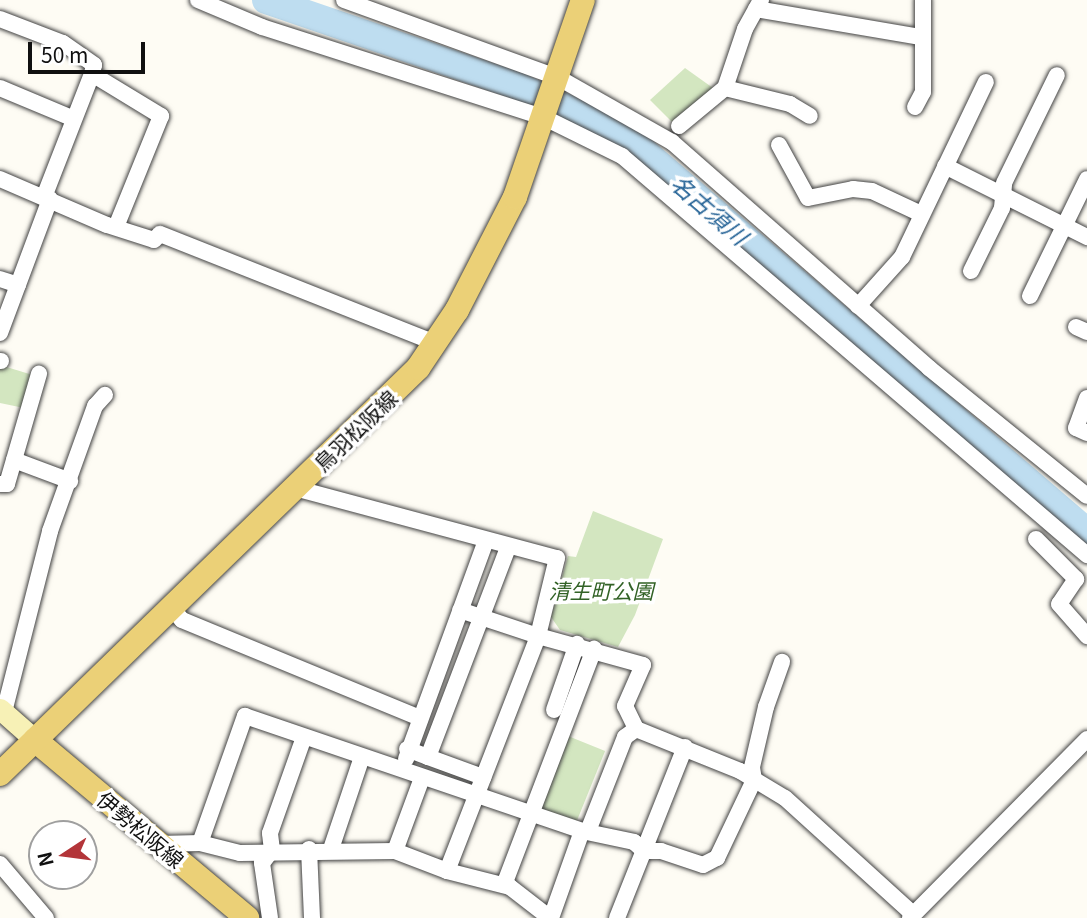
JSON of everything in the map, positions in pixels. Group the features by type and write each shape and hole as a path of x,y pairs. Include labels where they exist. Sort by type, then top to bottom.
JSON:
{"main road":[{"name":"鳥羽松阪線","path":"0,774 173,609 418,368 435,343 515,197 583,0"},
{"name":"伊勢松阪線","path":"35,740 247,918"}],"street":[{"path":"198,0 262,27 543,117 622,156 1087,555"},
{"path":"344,0 557,77 671,142 859,306 1087,496"},
{"path":"915,107 923,92 920,37 923,0"},
{"path":"679,126 725,88 758,4 920,37"},
{"path":"0,19 63,43 94,65 0,333"},
{"path":"92,74 161,116 116,227"},
{"path":"971,271 1002,208 1004,183 1057,75"},
{"path":"859,306 902,257 919,213 986,82"},
{"path":"0,88 74,119"},
{"path":"725,88 790,104 810,116"},
{"path":"779,145 808,198 853,189 872,191 919,213"},
{"path":"945,166 1087,237"},
{"path":"0,179 116,227 154,240 160,234 435,343"},
{"path":"1030,296 1087,179"},
{"path":"0,279 18,285"},
{"path":"0,484 7,484 39,374"},
{"path":"35,740 2,710 50,531 95,406 105,395"},
{"path":"1087,398 1076,428 1087,433"},
{"path":"14,460 70,481"},
{"path":"295,488 557,558 538,636 475,793 447,872"},
{"path":"1036,539 1076,579 1059,604 1087,636"},
{"path":"404,772 407,749 486,540"},
{"path":"428,757 508,547"},
{"path":"173,609 181,620 420,718"},
{"path":"460,610 482,614 538,636 577,643 643,665 625,705 636,729 685,747 785,798 911,916 1087,739"},
{"path":"554,710 577,643"},
{"path":"504,886 530,811 594,649"},
{"path":"200,843 245,716 404,772 585,831 634,842 644,851 661,850 703,865 717,858 754,780 752,767 766,707 782,662"},
{"path":"159,844 200,843 240,853 309,849 395,850 447,872 504,886 551,918 625,737 636,729"},
{"path":"270,918 261,863 272,850 270,833 304,737"},
{"path":"617,918 685,747"},
{"path":"407,749 483,777"},
{"path":"331,849 362,757"},
{"path":"395,850 422,778"},
{"path":"309,849 312,918"},
{"path":"0,864 46,918"}],"green space":[{"path":"685,68 713,88 672,122 650,100"},
{"path":"0,365 36,376 24,408 0,403"},
{"name":"清生町公園","path":"593,511 663,539 635,615 618,647 560,630 551,617 568,556 576,557"},
{"path":"568,736 605,751 575,824 538,809"}],"waterway":[{"name":"名古須川","path":"266,0 520,87 606,126 640,148 1087,532"}]}
